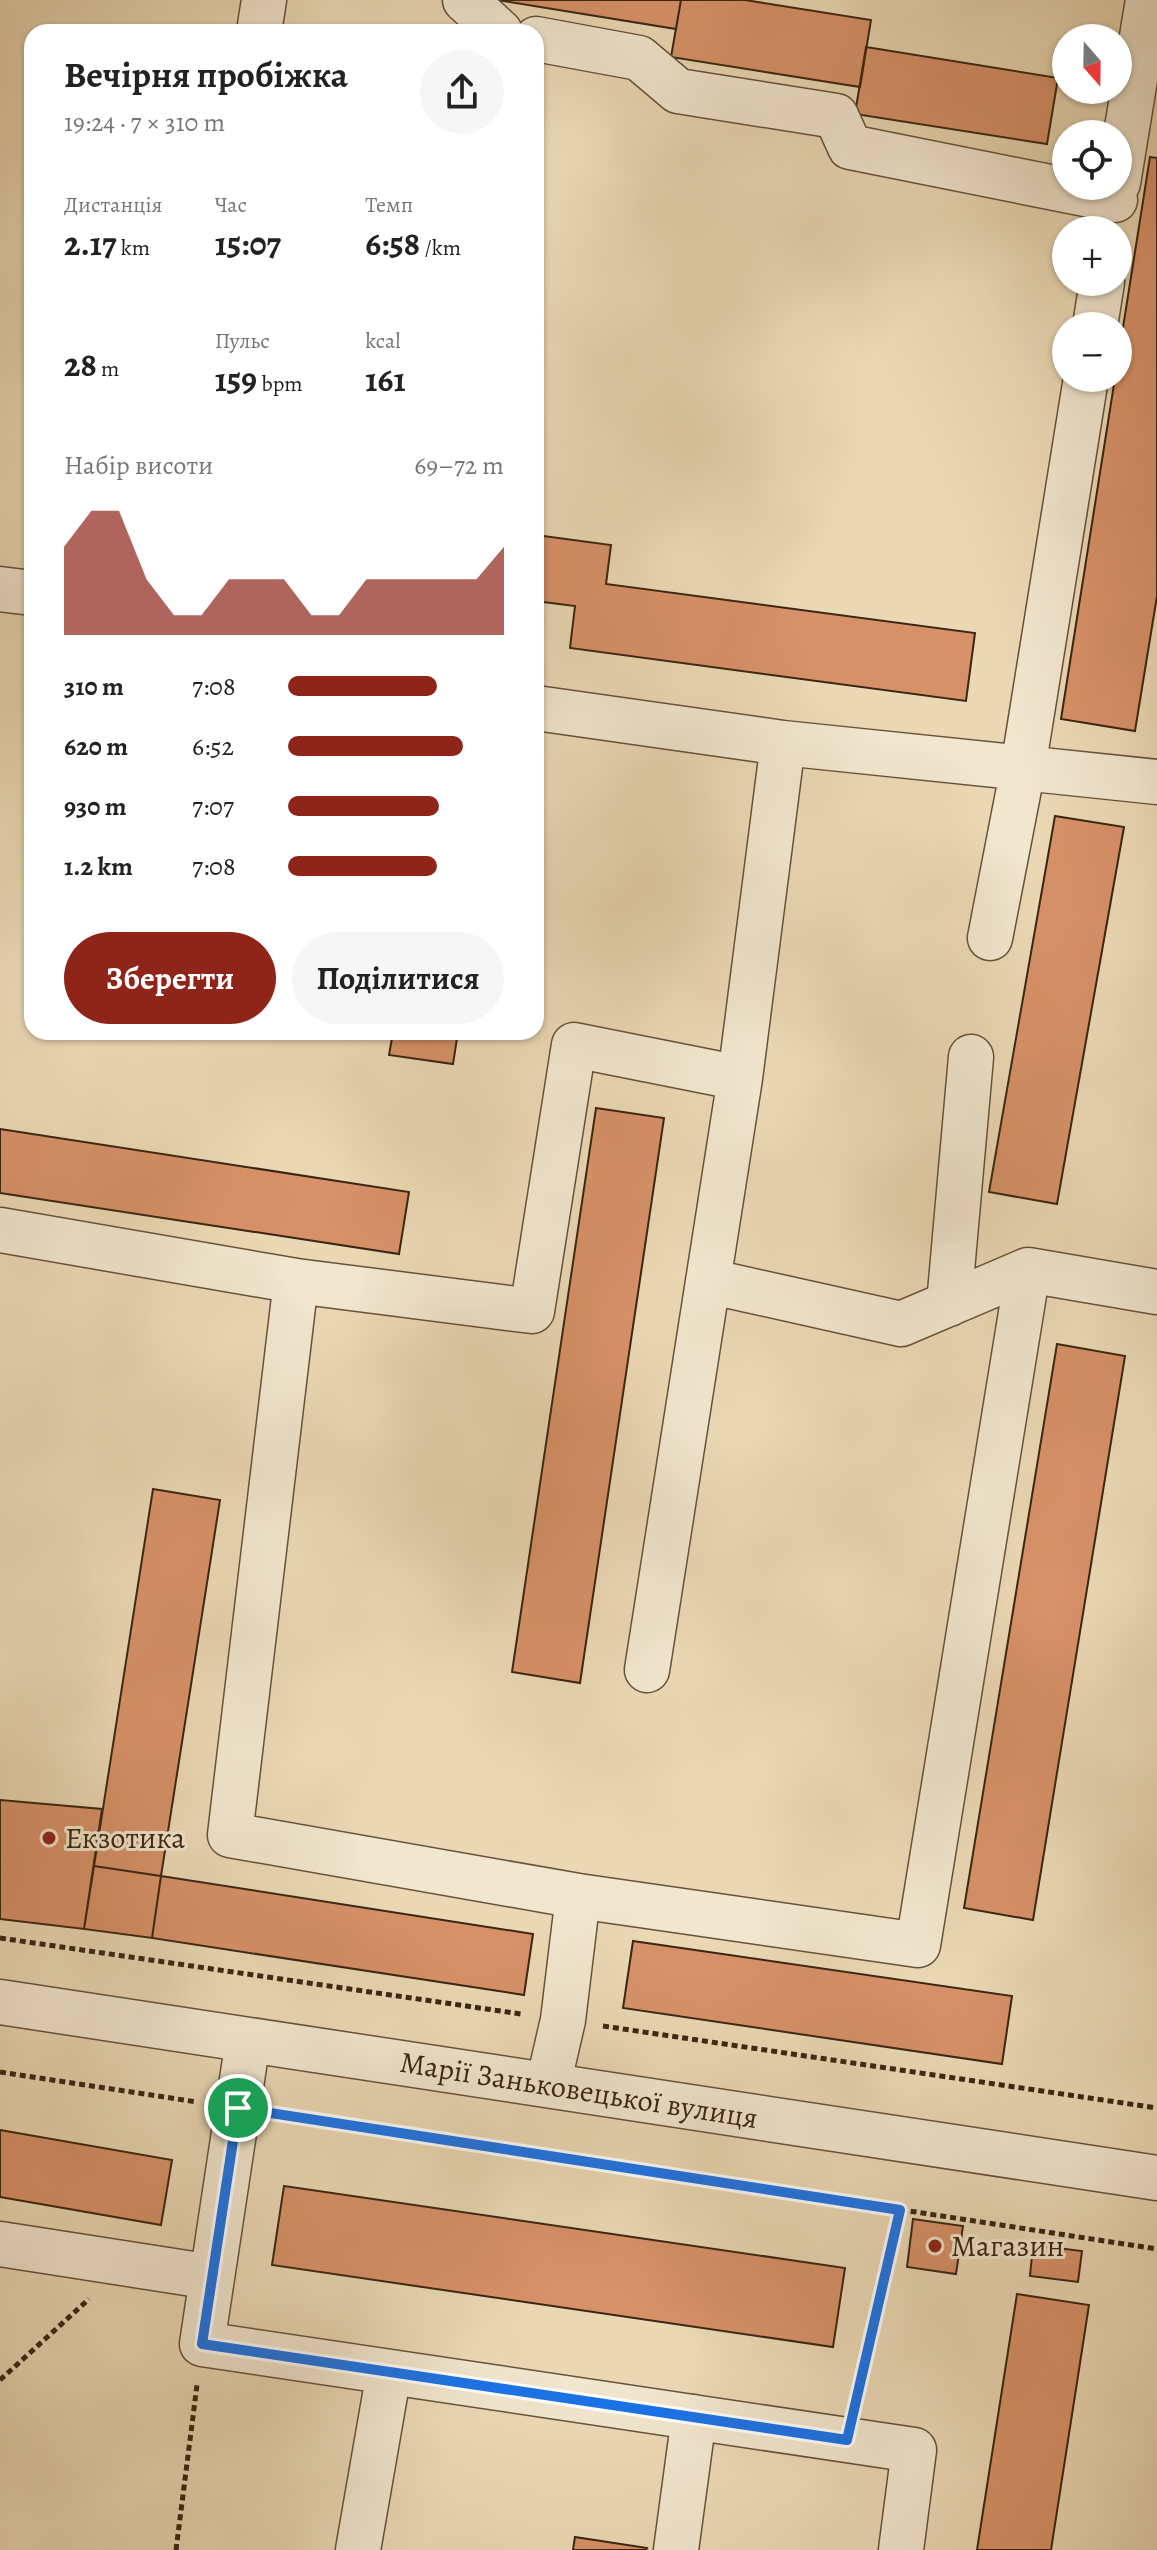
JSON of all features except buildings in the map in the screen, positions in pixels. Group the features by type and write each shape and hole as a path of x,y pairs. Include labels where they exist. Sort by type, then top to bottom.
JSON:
{"street":[{"path":"260,24 264,0"},
{"path":"465,0 491,24"},
{"path":"1128,120 1148,0"},
{"path":"544,40 639,58 678,91 836,116 850,147 1052,187"},
{"path":"990,938 1023,768 1084,392"},
{"path":"0,589 24,592"},
{"path":"544,709 783,743 1157,782"},
{"path":"647,1670 740,1078 783,743"},
{"path":"0,1230 296,1281 532,1311 574,1045 740,1078"},
{"path":"949,1304 971,1057"},
{"path":"296,1281 230,1835 578,1896 918,1945 1028,1270"},
{"path":"708,1281 901,1324 1028,1270 1157,1292"},
{"path":"548,2085 563,2020 578,1896"},
{"name":"Марії Заньковецької вулиця","path":"0,2002 1157,2178"},
{"path":"248,2040 202,2344 914,2450 901,2550"},
{"path":"0,2244 212,2277"},
{"path":"358,2550 389,2372"},
{"path":"676,2550 694,2417"}],"path":[{"path":"0,2072 1157,2249"},
{"path":"847,2440 900,2210"},
{"path":"0,2380 128,2264"},
{"path":"176,2550 202,2344"}],"place":[{"name":"Екзотика","path":"49,1838"},
{"name":"Магазин","path":"935,2246"}],"route":[{"path":"238,2108 900,2210 847,2440 202,2344 238,2108"}]}
